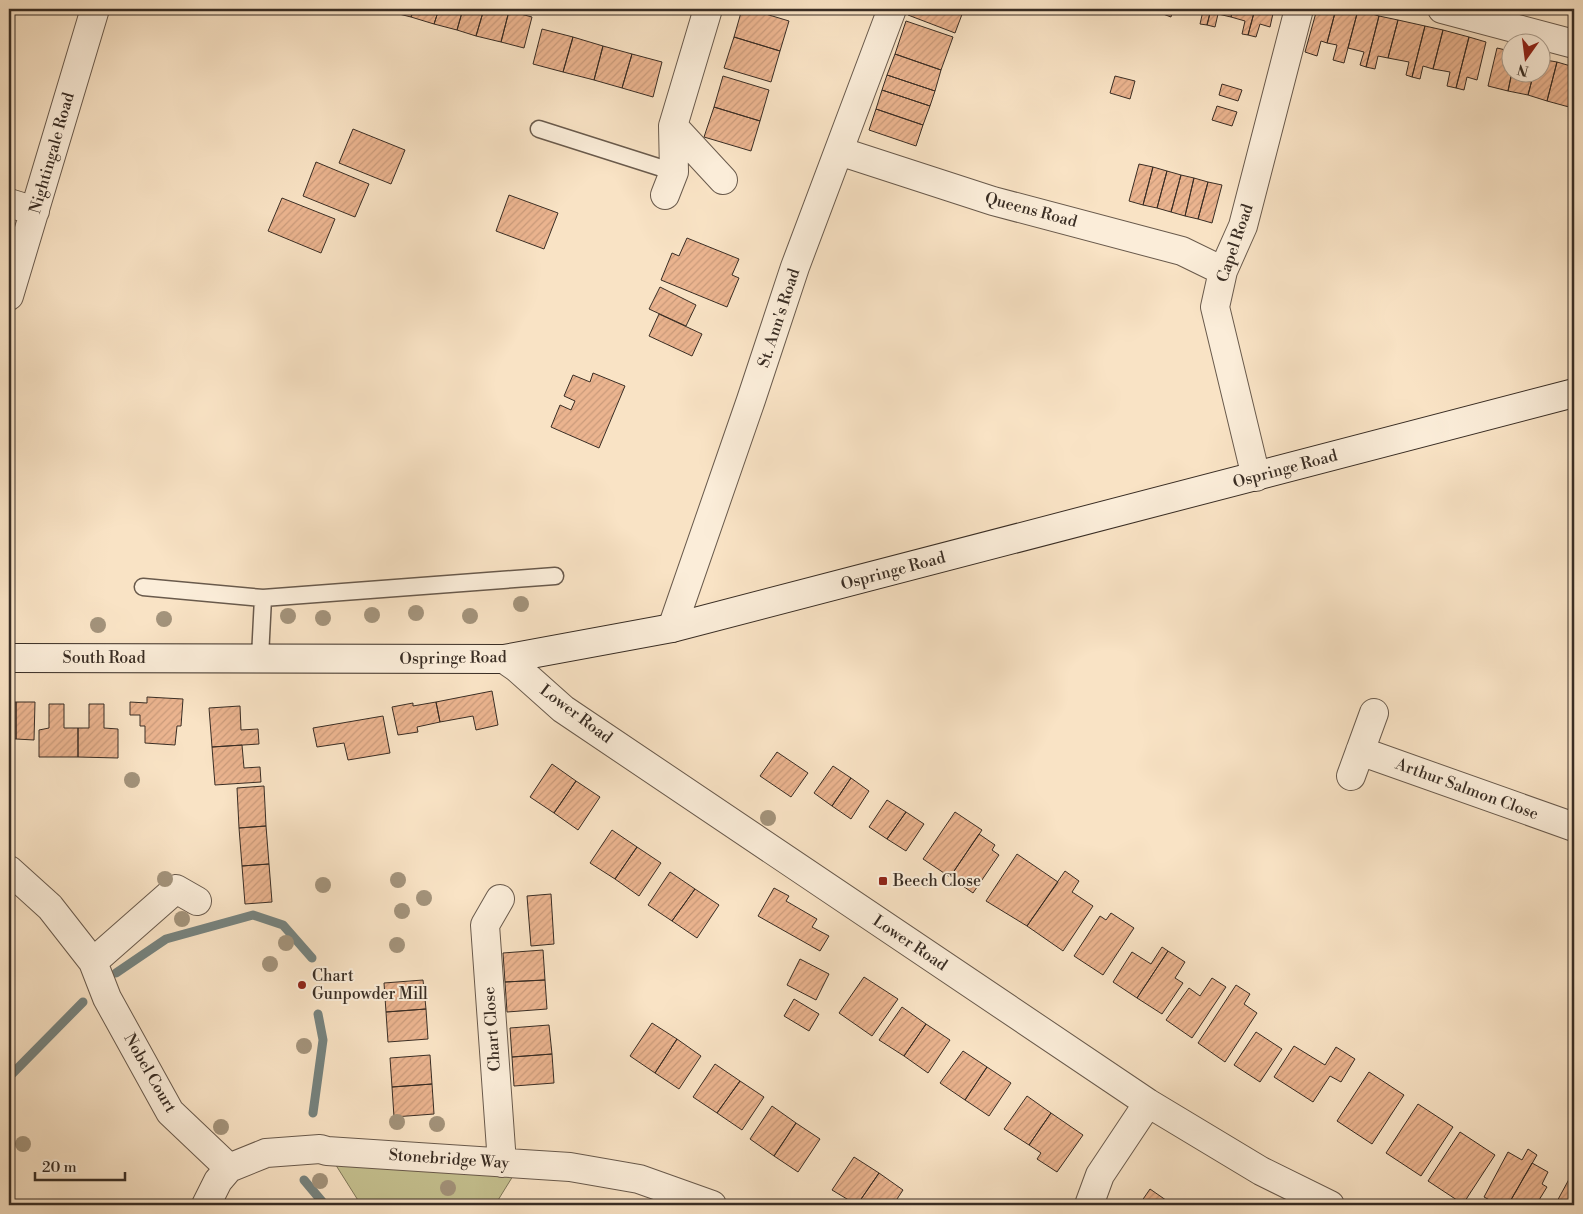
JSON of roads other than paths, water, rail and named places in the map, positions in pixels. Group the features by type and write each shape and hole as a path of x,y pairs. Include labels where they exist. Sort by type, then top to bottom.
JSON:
{"street":[{"name":"Nightingale Road","path":"9,296 95,9"},
{"path":"670,184 673,126 708,9"},
{"name":"St. Ann's Road","path":"672,628 795,267 892,9"},
{"name":"Capel Road","path":"1256,477 1214,307 1223,271 1243,226 1299,9"},
{"path":"1442,9 1574,44"},
{"path":"673,126 722,180"},
{"name":"Queens Road","path":"840,151 993,200 1182,251 1223,271"},
{"path":"9,203 35,210"},
{"name":"Ospringe Road","path":"200,659 260,657 414,660 504,659 672,628 1574,393"},
{"name":"South Road","path":"9,658 200,659"},
{"name":"Lower Road","path":"504,659 517,668 562,709 1148,1103 1261,1171 1330,1205"},
{"path":"1351,776 1374,712"},
{"name":"Arthur Salmon Close","path":"1360,751 1574,827"},
{"name":"Nobel Court","path":"9,870 50,907 93,962 107,998 170,1112 229,1168"},
{"path":"93,962 176,889 197,901"},
{"name":"Chart Close","path":"500,899 485,926 502,1163"},
{"path":"1088,1205 1100,1175 1148,1103"},
{"name":"Stonebridge Way","path":"229,1168 266,1153 320,1148 327,1151 570,1167 639,1178 712,1205"},
{"path":"206,1205 218,1181 229,1168"}],"lane":[{"path":"539,129 670,184"},
{"path":"143,587 263,598 555,576"},
{"path":"260,657 263,598"}],"waterway":[{"path":"116,973 166,939 253,915 283,925 312,958"},
{"path":"9,1077 83,1002"},
{"path":"313,1113 323,1040 318,1014"},
{"path":"304,1180 325,1205"}],"place":[{"name":"Beech Close","path":"883,881"},
{"name":"Chart Gunpowder Mill","path":"302,985"}]}
